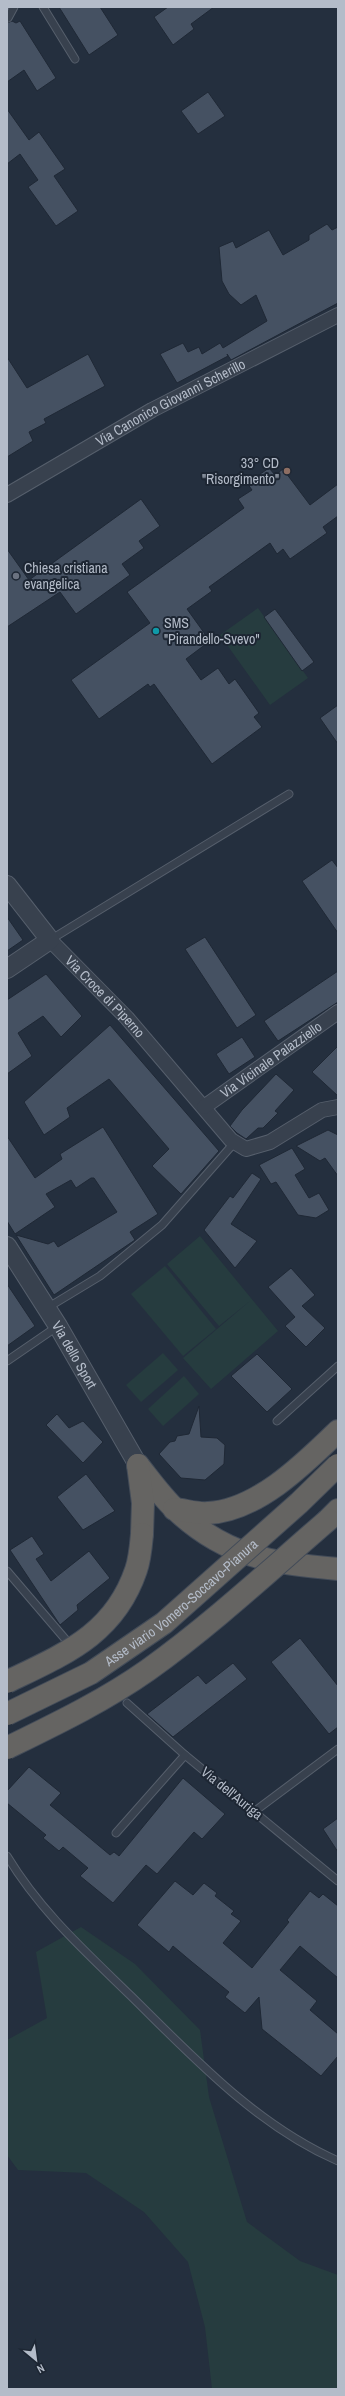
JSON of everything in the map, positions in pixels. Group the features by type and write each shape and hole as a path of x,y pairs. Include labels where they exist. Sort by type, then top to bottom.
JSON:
{"highway":[{"path":"174,1508 207,1513 226,1510 259,1496 298,1469 338,1431"},
{"path":"138,1465 174,1508 199,1530 236,1550 262,1560 338,1569"},
{"path":"7,1682 64,1654 102,1628 122,1601 137,1569 142,1534 143,1503 138,1465"},
{"name":"Asse viario Vomero-Soccavo-Pianura","path":"7,1714 91,1673 164,1622 300,1503 338,1465"},
{"name":"Asse viario Vomero-Soccavo-Pianura","path":"7,1748 81,1712 153,1666 199,1632 338,1510"}],"street":[{"name":"Via Canonico Giovanni Scherillo","path":"7,495 152,410 338,315"},
{"name":"Via Croce di Piperno","path":"7,885 50,940 127,1018 235,1142"},
{"path":"7,969 50,940"},
{"name":"Via Vicinale Palazziello","path":"204,1106 338,1012"},
{"path":"235,1142 246,1149 270,1142 322,1110 338,1107"},
{"name":"Via dello Sport","path":"7,1246 58,1326 138,1465"}],"lane":[{"path":"8,18 14,7"},
{"path":"43,7 75,59"},
{"path":"50,940 289,794"},
{"path":"47,1308 100,1276 162,1225 235,1142"},
{"path":"7,1361 58,1326"},
{"path":"276,1421 338,1366"},
{"path":"7,1571 66,1640"},
{"name":"Via dell'Auriga","path":"127,1703 185,1755 255,1811 338,1881"},
{"path":"255,1811 338,1749"},
{"path":"116,1833 185,1755"},
{"path":"7,1856 46,1913 234,2095 282,2130 338,2161"}],"green space":[{"path":"258,608 308,678 270,705 220,635"},
{"path":"200,1236 278,1331 211,1389 183,1358 250,1301 219,1326 167,1264"},
{"path":"165,1266 216,1329 183,1356 131,1294"},
{"path":"163,1353 178,1370 141,1402 126,1385"},
{"path":"184,1376 199,1394 163,1426 148,1409"},
{"path":"81,1927 135,1964 200,2030 209,2097 247,2222 300,2261 338,2275 338,2389 212,2389 205,2327 188,2262 144,2212 86,2173 18,2170 7,2155 7,2040 47,2018 36,1952"}],"building":[{"path":"59,7 100,7 118,35 89,55"},
{"path":"168,7 214,7 191,24 194,29 173,45 154,17"},
{"path":"12,21 16,23 20,21 56,78 37,91 24,70 7,82 7,23"},
{"path":"208,92 225,116 198,134 181,111"},
{"path":"7,109 29,140 39,132 65,169 54,176 78,211 56,226 28,187 38,180 20,154 7,164"},
{"path":"327,224 332,230 338,227 338,303 231,360 227,354 228,356 177,383 160,354 183,343 188,352 199,347 202,354 220,343 223,348 267,321 256,295 241,305 229,294 222,281 219,247 233,241 236,248 269,230 283,255 309,240 309,235"},
{"path":"88,354 105,386 44,419 46,423 29,432 33,441 7,457 7,357 27,388"},
{"name":"SMS \"Pirandello-Svevo\"","path":"269,468 275,475 283,469 310,505 338,484 338,516 323,527 327,533 290,559 283,549 277,554 270,543 209,587 212,591 187,609 210,641 186,659 201,680 218,668 229,684 235,679 259,713 254,717 262,727 212,764 154,684 150,687 148,684 99,719 71,680 150,623 127,592 244,508 238,499 252,490 247,483"},
{"path":"141,499 160,526 139,541 144,548 122,564 130,575 76,614 60,592 7,627 7,549 29,580"},
{"path":"275,609 314,662 302,671 264,617"},
{"path":"338,705 338,744 320,718"},
{"path":"332,860 338,868 338,933 302,881"},
{"path":"7,917 23,940 7,951"},
{"path":"205,937 256,1015 237,1028 185,949"},
{"path":"338,971 338,1002 278,1041 264,1021"},
{"path":"46,974 82,1016 61,1037 43,1016 18,1033 32,1056 7,1074 7,1000"},
{"path":"110,1025 219,1151 181,1194 152,1166 169,1149 109,1079 67,1108 70,1117 44,1135 24,1102"},
{"path":"242,1037 255,1057 229,1074 216,1054"},
{"path":"338,1046 338,1096 312,1072"},
{"path":"276,1074 294,1090 275,1111 278,1113 263,1128 258,1128 246,1139 230,1126 242,1110"},
{"path":"103,1127 158,1214 130,1232 135,1240 54,1295 16,1235 48,1244 54,1241 58,1247 117,1212 94,1178 91,1178 76,1188 71,1180 46,1194 55,1207 15,1234 7,1221 7,1136 35,1178 62,1159 60,1154"},
{"path":"328,1130 338,1135 338,1176 325,1158 320,1161 296,1146"},
{"path":"292,1148 305,1169 295,1175 309,1198 319,1193 329,1210 316,1218 298,1215 276,1182 271,1184 259,1165"},
{"path":"252,1173 261,1179 231,1224 257,1241 235,1268 204,1230 230,1196 233,1198"},
{"path":"291,1268 315,1295 302,1306 325,1328 306,1347 285,1326 295,1317 268,1287"},
{"path":"7,1284 35,1326 7,1346"},
{"path":"257,1354 292,1389 267,1412 231,1376"},
{"path":"199,1406 201,1437 217,1438 225,1445 224,1464 205,1480 181,1478 159,1454 170,1442 175,1441 177,1436 189,1434"},
{"path":"57,1414 69,1428 83,1421 103,1442 83,1463 46,1425"},
{"path":"86,1474 115,1511 83,1530 57,1497"},
{"path":"32,1536 44,1554 36,1559 51,1581 89,1551 110,1578 77,1605 78,1610 60,1625 10,1550"},
{"path":"300,1638 338,1686 338,1727 329,1734 271,1662"},
{"path":"233,1663 247,1679 173,1737 147,1714 198,1675 206,1684"},
{"path":"29,1767 61,1793 50,1805 110,1855 114,1852 119,1856 183,1778 225,1814 202,1839 194,1832 157,1874 146,1865 113,1903 80,1876 88,1868 63,1847 59,1851 43,1838 46,1835 7,1803 7,1791"},
{"path":"338,1818 338,1852 323,1829"},
{"path":"175,1881 193,1895 204,1883 217,1893 215,1896 234,1911 231,1914 241,1921 223,1943 252,1968 289,1922 287,1920 310,1891 319,1898 323,1894 338,1906 338,1978 300,1946 280,1970 317,2001 310,2010 338,2034 338,2056 321,2076 262,2029 259,1997 245,2013 225,1997 229,1992 173,1946 169,1952 137,1925"}],"place":[{"name":"33° CD \"Risorgimento\"","path":"287,471"},
{"name":"Chiesa cristiana evangelica","path":"16,576"},
{"name":"SMS \"Pirandello-Svevo\"","path":"156,631"}]}
